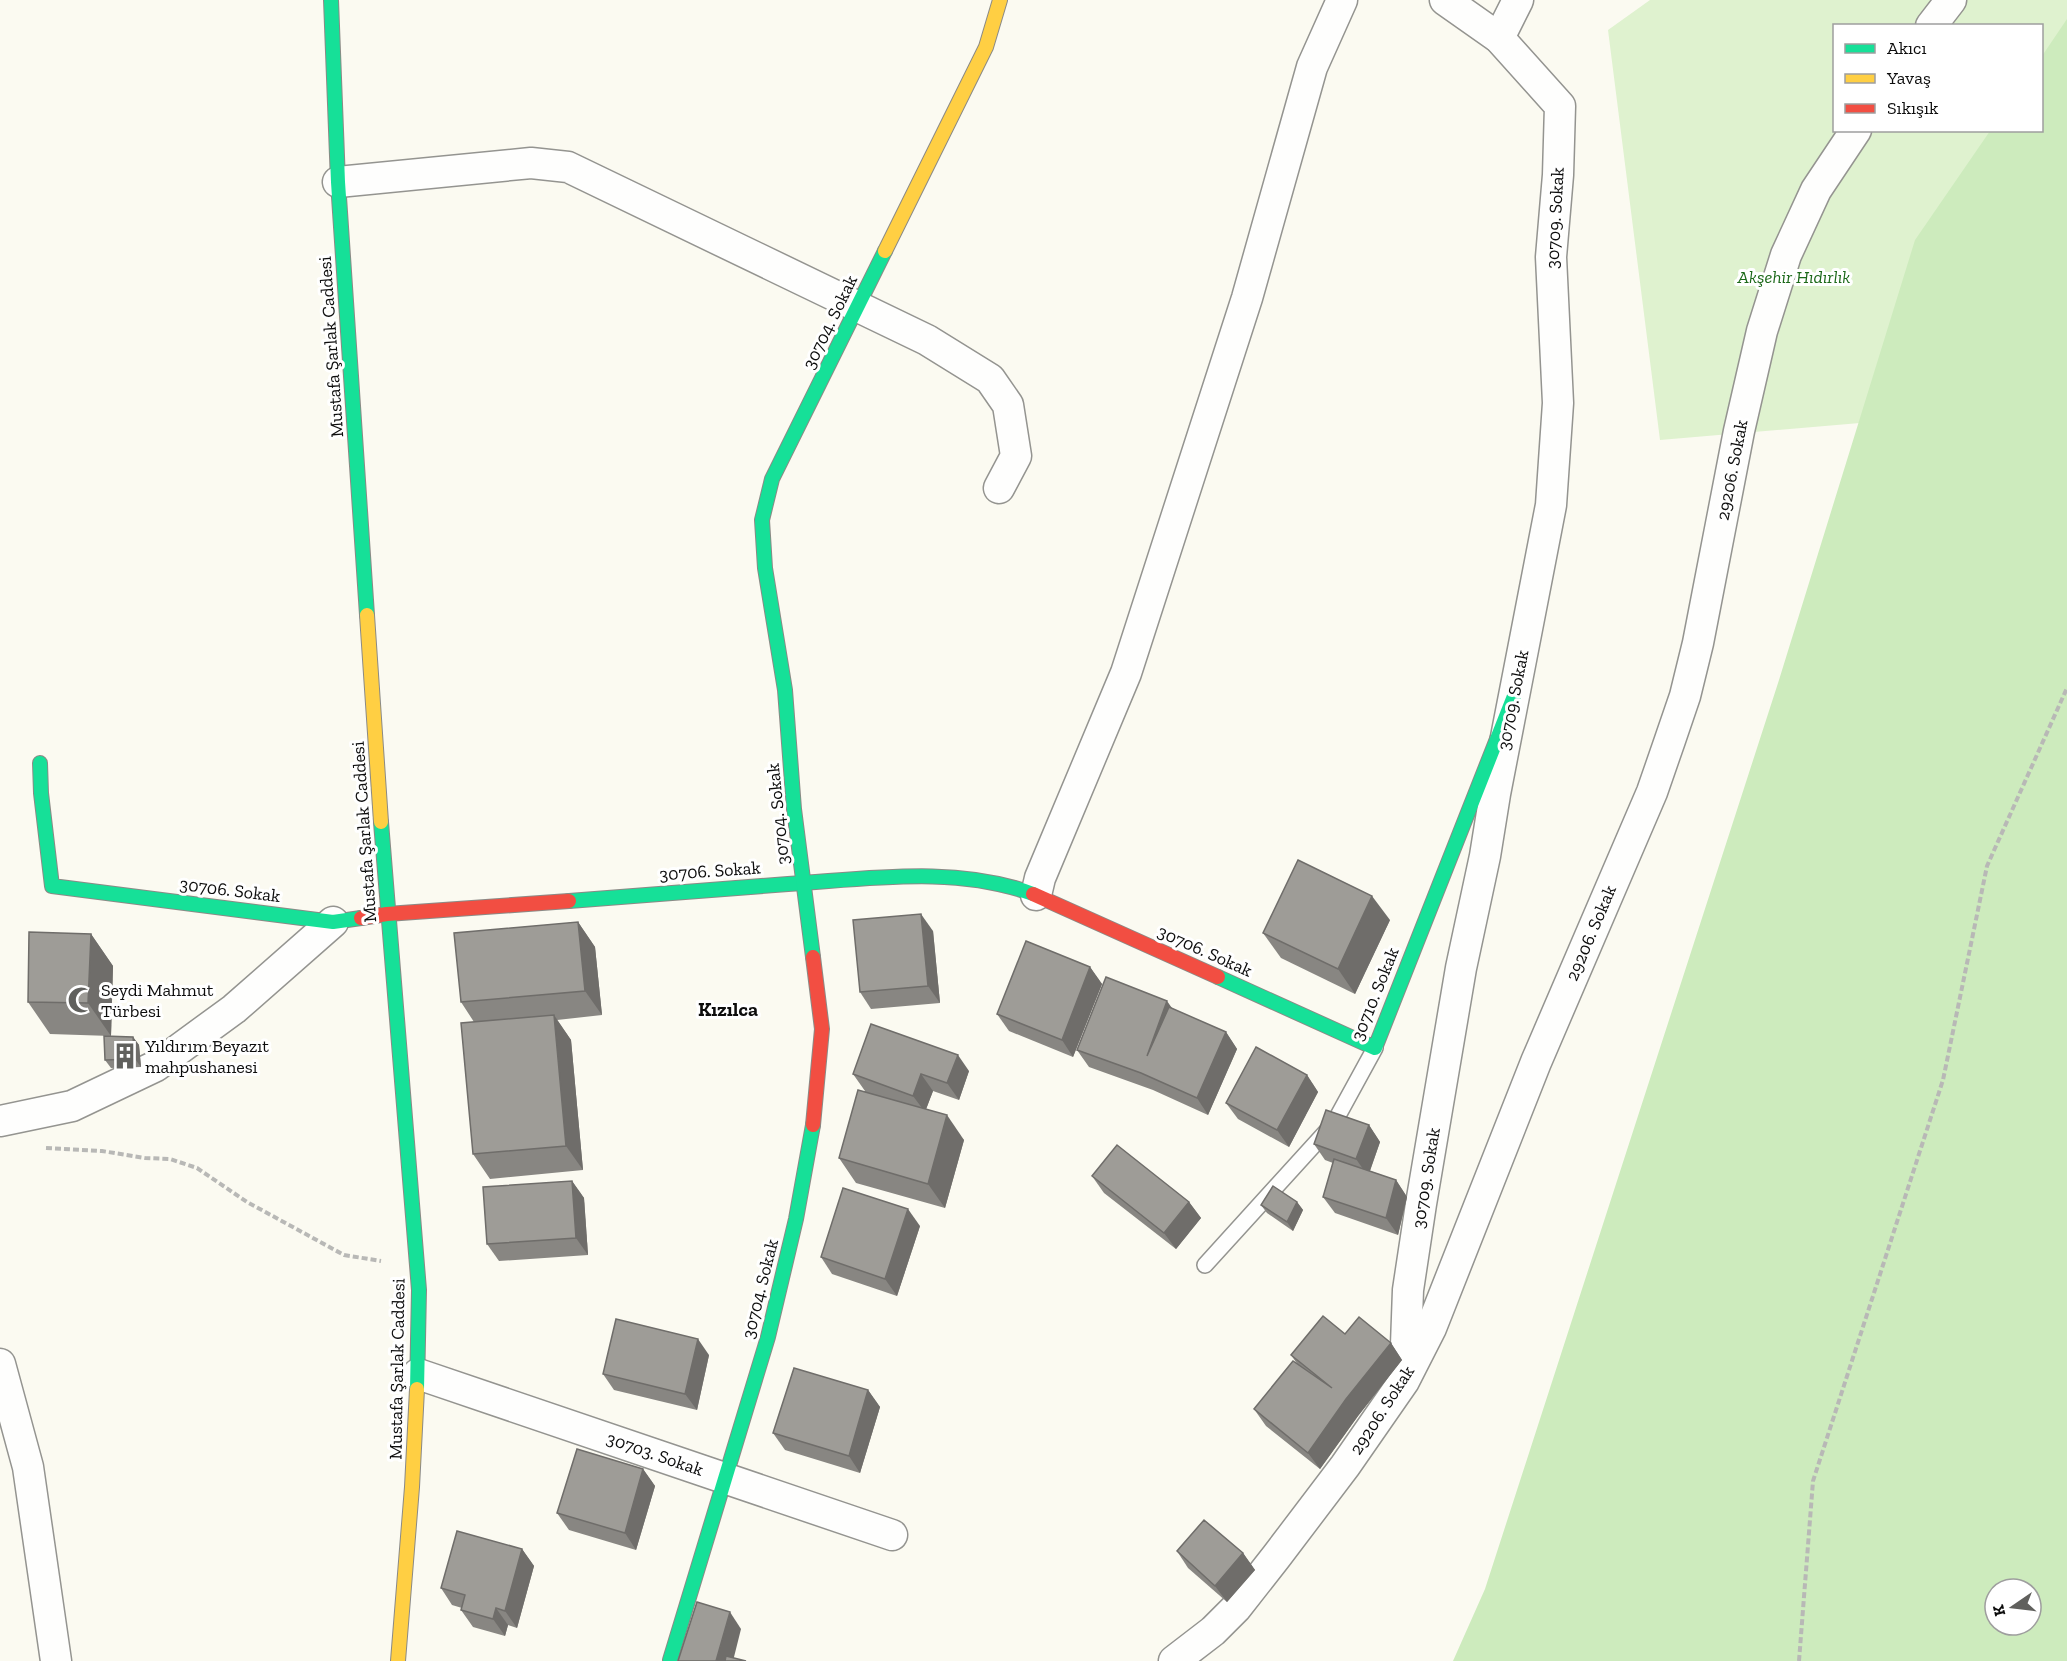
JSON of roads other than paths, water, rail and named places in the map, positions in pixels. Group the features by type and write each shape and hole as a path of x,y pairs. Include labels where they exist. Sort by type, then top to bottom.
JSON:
{"street":[{"name":"Mustafa Şarlak Caddesi","path":"331,0 338,182 387,914 419,1290 418,1374 412,1487 398,1661"},
{"name":"30704. Sokak","path":"670,1659 768,1337 796,1219 816,1111 822,1029 802,883 785,690 765,568 762,520 772,478 986,46 1000,0"},
{"path":"1036,895 1040,878 1126,673 1247,298 1312,67 1342,0"},
{"name":"30709. Sokak","path":"1404,1381 1408,1290 1421,1204 1461,968 1485,856 1551,506 1558,403 1551,257 1558,175 1560,106 1499,38 1445,0"},
{"path":"1499,38 1518,0"},
{"path":"1933,24 1951,0"},
{"name":"29206. Sokak","path":"1174,1661 1214,1631 1236,1608 1345,1466 1404,1381 1431,1328 1536,1062 1652,792 1685,696 1698,643 1739,430 1772,298 1786,255 1816,190 1855,132"},
{"path":"338,182 531,163 568,167 927,340 990,379 1008,405 1016,456 999,488"},
{"name":"30710. Sokak","path":"1375,1048 1514,696"},
{"name":"30706. Sokak","path":"40,763 41,793 52,886 333,922 387,914 903,876 968,879 1012,886 1036,895 1375,1048"},
{"path":"0,1120 72,1106 156,1066 234,1009 333,922"},
{"path":"0,1364 28,1467 56,1661"},
{"name":"30703. Sokak","path":"418,1374 892,1535"}],"lane":[{"name":"30710. Sokak","path":"1205,1265 1334,1123 1375,1048"}],"place":[{"name":"Seydi Mahmut Türbesi","path":"81,1000"},
{"name":"Yıldırım Beyazıt mahpushanesi","path":"125,1056"}],"district":[{"name":"Kızılca","path":"728,1009"}],"park label":[{"name":"Akşehir Hıdırlık","path":"1794,277"}]}
